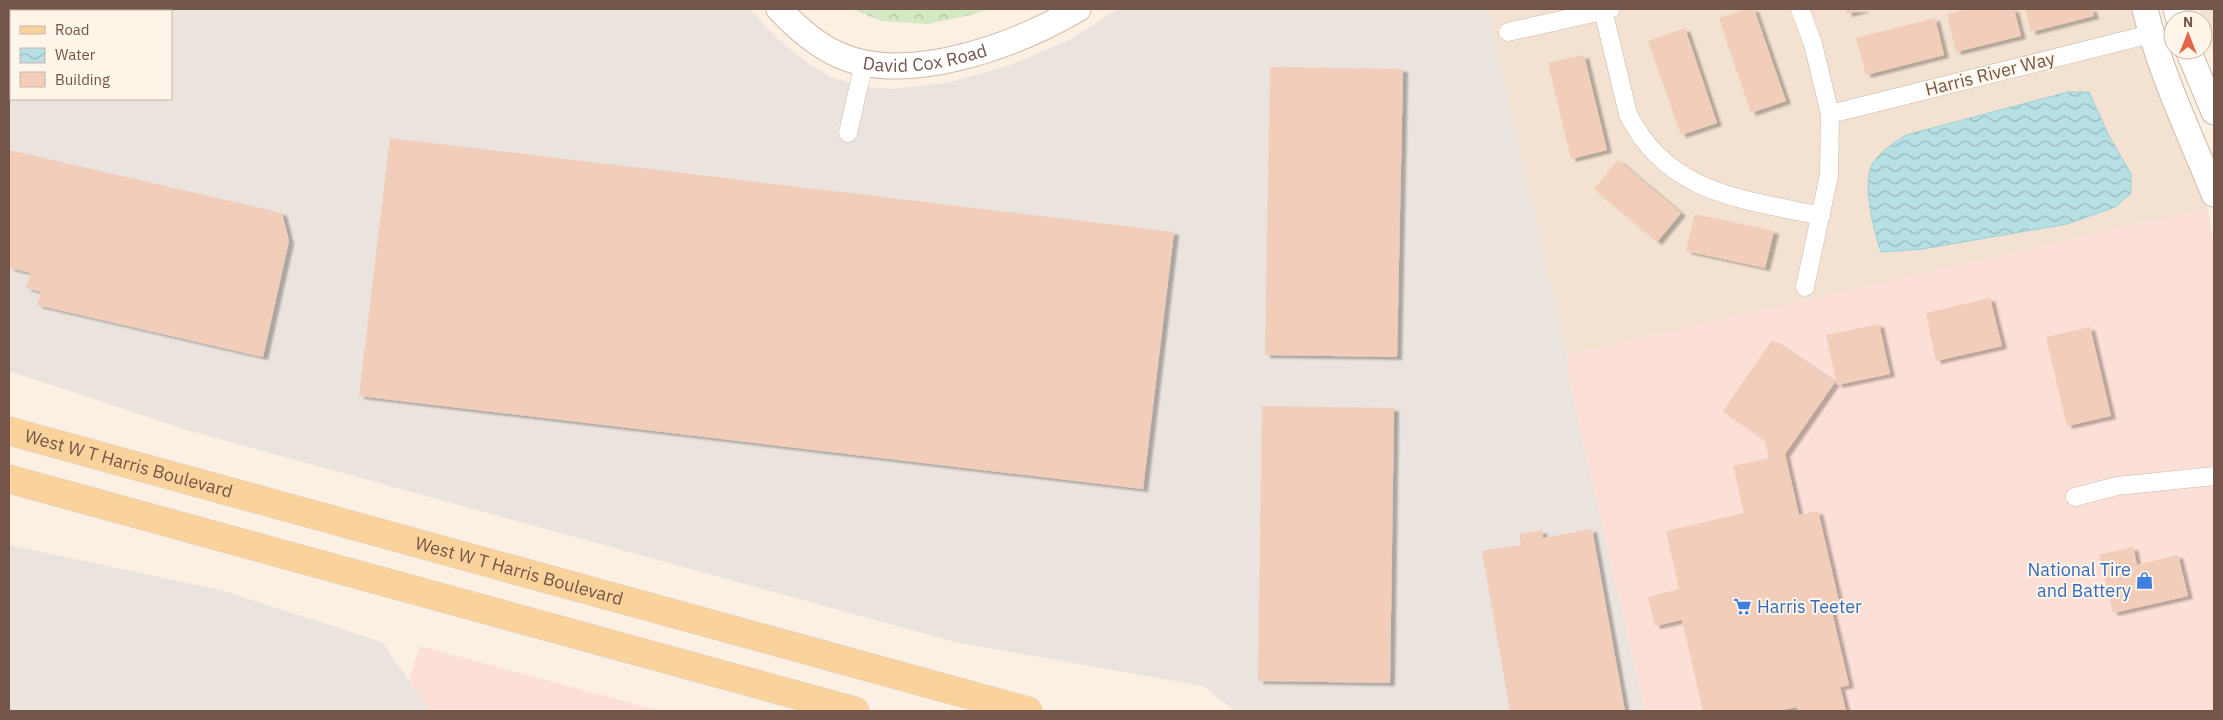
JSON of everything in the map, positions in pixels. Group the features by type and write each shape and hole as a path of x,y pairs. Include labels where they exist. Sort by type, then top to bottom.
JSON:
{"main road":[{"name":"David Cox Road","path":"779,9 819,44 839,55 864,63 904,66 969,54 1036,30 1078,9"},
{"path":"2144,9 2150,34 2214,194"},
{"path":"2192,60 2214,112"},
{"name":"West W T Harris Boulevard","path":"9,432 1028,711"},
{"path":"9,479 855,711"}],"street":[{"path":"1800,9 1813,44 1830,114 1829,175 1805,287"},
{"path":"1508,32 1607,10 1628,114 1636,130 1659,159 1684,178 1704,188 1722,194 1821,216"},
{"name":"Harris River Way","path":"1830,114 2150,34"},
{"path":"848,133 864,63"},
{"path":"2075,497 2117,486 2214,476"}],"shaded area":[{"path":"9,9 749,9 780,41 808,63 831,77 861,86 891,89 947,83 1011,65 1071,39 1118,9 1488,9 1567,355 1570,386 1645,711 1235,711 1203,686 955,642 191,431 9,371"},
{"path":"1488,9 2133,9 2148,64 2208,208 1567,355"},
{"path":"2214,9 2214,56 2213,10 2199,10"},
{"path":"2208,208 2214,247 2214,711 1645,711 1570,386 1567,355"},
{"path":"9,545 224,591 382,642 430,711 9,711"},
{"path":"420,646 661,711 430,711 409,680"}],"green space":[{"path":"852,9 988,9 971,15 928,24 882,21"}],"water":[{"path":"2068,92 2089,92 2109,136 2131,174 2131,193 2115,207 2067,224 1922,249 1881,252 1870,207 1868,182 1873,163 1892,144 1906,135"}],"building":[{"path":"1746,9 1754,9 1786,101 1751,113 1719,18"},
{"path":"1846,9 1866,9 1847,14"},
{"path":"1970,9 2014,9 2021,36 1956,52 1947,14"},
{"path":"2025,9 2092,9 2094,16 2031,32"},
{"path":"1935,18 1944,55 1866,75 1856,38"},
{"path":"1685,28 1717,123 1681,135 1648,41"},
{"path":"1584,55 1607,150 1571,159 1548,63"},
{"path":"1270,67 1403,69 1397,357 1265,355"},
{"path":"390,138 1174,232 1143,489 359,396"},
{"path":"9,150 282,213 289,241 263,357 37,305 41,292 26,288 31,273 9,268"},
{"path":"1618,160 1681,213 1657,242 1594,189"},
{"path":"1695,214 1774,231 1765,268 1686,251"},
{"path":"1990,298 2002,346 1936,361 1926,313"},
{"path":"1879,324 1890,374 1837,385 1826,335"},
{"path":"2090,327 2111,416 2067,426 2046,337"},
{"name":"Harris Teeter","path":"1772,340 1835,382 1785,454 1799,515 1818,511 1840,606 1831,608 1849,685 1840,687 1846,711 1798,711 1797,707 1776,711 1703,711 1682,620 1655,626 1648,597 1679,589 1666,531 1744,513 1733,466 1769,458 1765,440 1723,411"},
{"path":"1262,406 1394,408 1390,683 1258,681"},
{"path":"1592,529 1625,711 1510,711 1482,551 1521,545 1519,534 1542,530 1543,538"},
{"name":"National Tire and Battery","path":"2133,547 2137,565 2178,555 2188,596 2113,613 2099,555"}],"place":[{"name":"National Tire and Battery","path":"2145,580"},
{"name":"Harris Teeter","path":"1743,607"}]}
